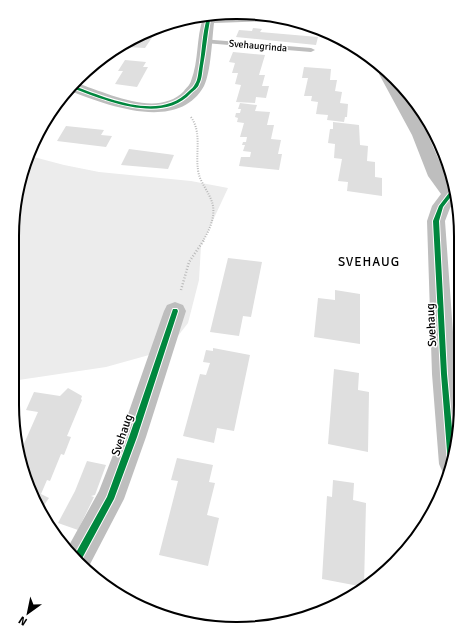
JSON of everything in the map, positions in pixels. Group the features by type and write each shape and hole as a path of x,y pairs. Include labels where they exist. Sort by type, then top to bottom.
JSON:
{"street":[{"path":"77,89 119,103 146,108 166,106 177,102 186,96 198,84 208,21"},
{"path":"407,101 437,176 449,190"},
{"name":"Svehaug","path":"450,197 441,206 436,221 452,375 452,433"},
{"name":"Svehaug","path":"80,555 110,499 133,437 175,311"}],"lane":[{"name":"Svehaugrinda","path":"205,40 311,50"}],"path":[{"path":"175,311 190,262 207,235 213,218 213,204 199,176 196,160 198,139 193,120 177,102"}],"shaded area":[{"path":"35,157 99,172 191,181 228,188 201,246 199,280 188,323 167,350 106,367 19,380 19,222 26,180"}],"building":[{"path":"253,28 262,29 260,32 318,37 316,45 236,37 239,30 252,31"},
{"path":"153,36 145,48 129,47"},
{"path":"233,52 265,55 259,75 265,75 262,86 269,86 266,98 256,97 255,103 236,102 241,85 235,84 238,73 232,73 235,63 229,62"},
{"path":"125,60 146,62 143,67 148,67 137,87 115,84 123,71 118,71"},
{"path":"304,67 331,69 330,80 337,80 335,91 342,92 340,103 348,104 347,117 345,117 344,122 327,120 328,115 316,114 318,102 311,101 312,96 304,96 308,78 302,78"},
{"path":"240,103 257,105 255,111 270,112 267,125 274,125 271,139 281,140 278,154 282,154 279,170 239,166 241,157 250,157 251,152 243,151 245,145 242,145 243,142 246,142 247,137 240,137 244,123 237,122 238,118 235,117 236,113 240,113 241,109 238,109"},
{"path":"333,122 359,125 360,145 368,146 367,161 375,162 375,177 382,178 382,196 347,191 348,182 338,181 342,159 334,158 335,144 328,143 330,129 333,129"},
{"path":"66,126 104,130 101,135 112,136 106,147 57,141"},
{"path":"129,149 174,155 168,169 121,165"},
{"path":"228,258 262,262 251,317 243,316 239,336 210,332"},
{"path":"335,290 360,294 360,344 314,337 318,298 335,300"},
{"path":"213,348 250,355 234,431 217,428 214,443 183,436 200,374 206,375 210,363 203,362 206,350 213,351"},
{"path":"334,369 359,373 358,390 369,392 368,452 328,444"},
{"path":"68,388 82,396 82,400 67,436 71,437 64,455 61,454 50,481 47,480 41,494 49,498 44,506 26,461 23,446 38,412 26,410 34,392 60,396"},
{"path":"177,458 213,465 209,482 215,483 207,515 219,518 208,566 159,555 178,481 171,480"},
{"path":"87,461 106,465 95,495 91,496 94,497 78,530 58,523 75,491"},
{"path":"333,480 354,483 353,500 366,503 364,580 356,586 322,579 327,496 332,497"}],"cycle path":[{"path":"77,89 104,98 138,107 155,108 171,105 185,98 199,81 208,21"},
{"path":"450,195 441,206 436,221 444,374 450,445"},
{"path":"80,555 110,499 133,437 175,311"}],"district":[{"name":"SVEHAUG","path":"369,261"}]}
